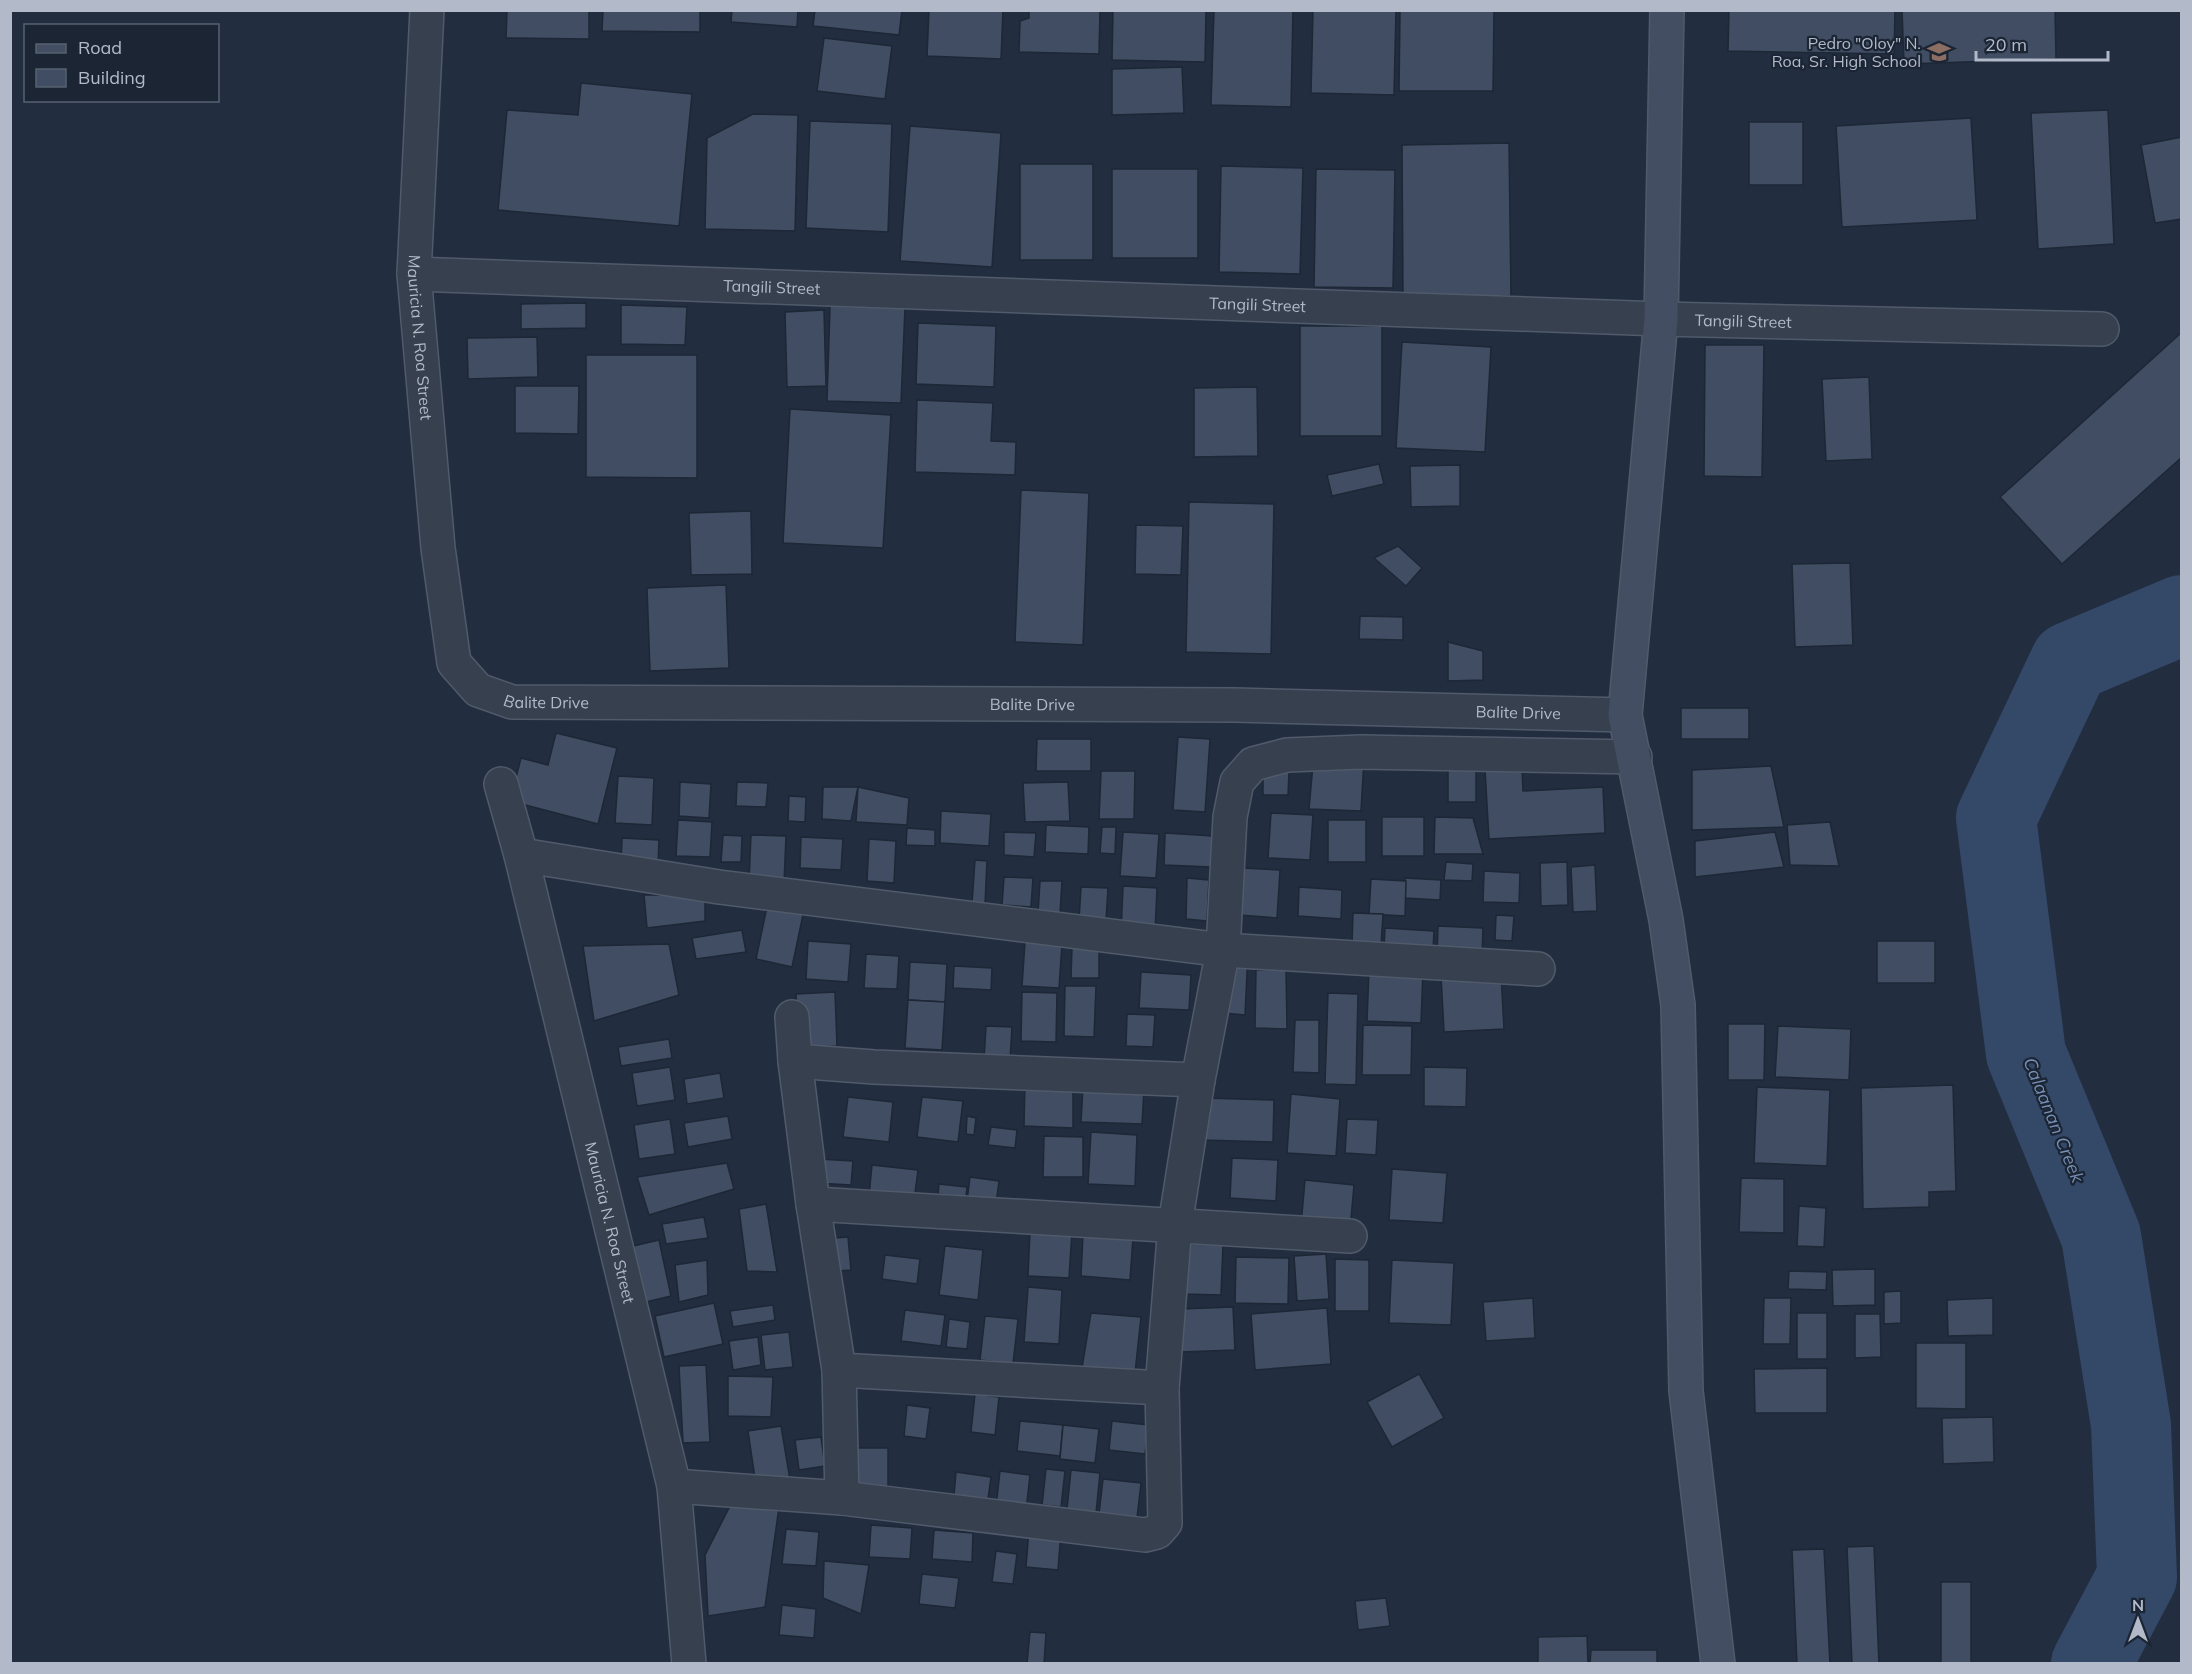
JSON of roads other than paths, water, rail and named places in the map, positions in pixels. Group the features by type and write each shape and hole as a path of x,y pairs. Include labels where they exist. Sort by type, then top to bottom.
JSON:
{"street":[{"name":"Mauricia N. Roa Street","path":"427,10 414,274 438,548 454,663"},
{"path":"1667,10 1661,319 1625,715 1666,920 1678,1005 1686,1391 1718,1664"},
{"name":"Tangili Street","path":"414,274 1661,319 2102,329"},
{"name":"Balite Drive","path":"454,663 478,690 512,702 1235,705 1625,715"},
{"path":"674,1486 842,1498 1145,1535 1157,1532 1166,1523 1162,1388 1175,1225 1198,1080 1224,950 1230,817 1237,782 1252,764 1287,755 1361,752 1635,757"},
{"name":"Mauricia N. Roa Street","path":"501,784 521,855 674,1486 690,1664"},
{"path":"521,855 719,887 1224,950 1538,969"},
{"path":"792,1017 795,1061 813,1204 839,1370 842,1498"},
{"path":"795,1061 874,1067 1198,1080"},
{"path":"813,1204 1350,1236"},
{"path":"839,1370 1162,1388"}],"waterway":[{"name":"Calaanan Creek","path":"2091,1664 2137,1577 2131,1425 2101,1236 2026,1054 1996,818 2070,662 2182,615"}],"place":[{"name":"Pedro \"Oloy\" N. Roa, Sr. High School","path":"1939,52"}]}
